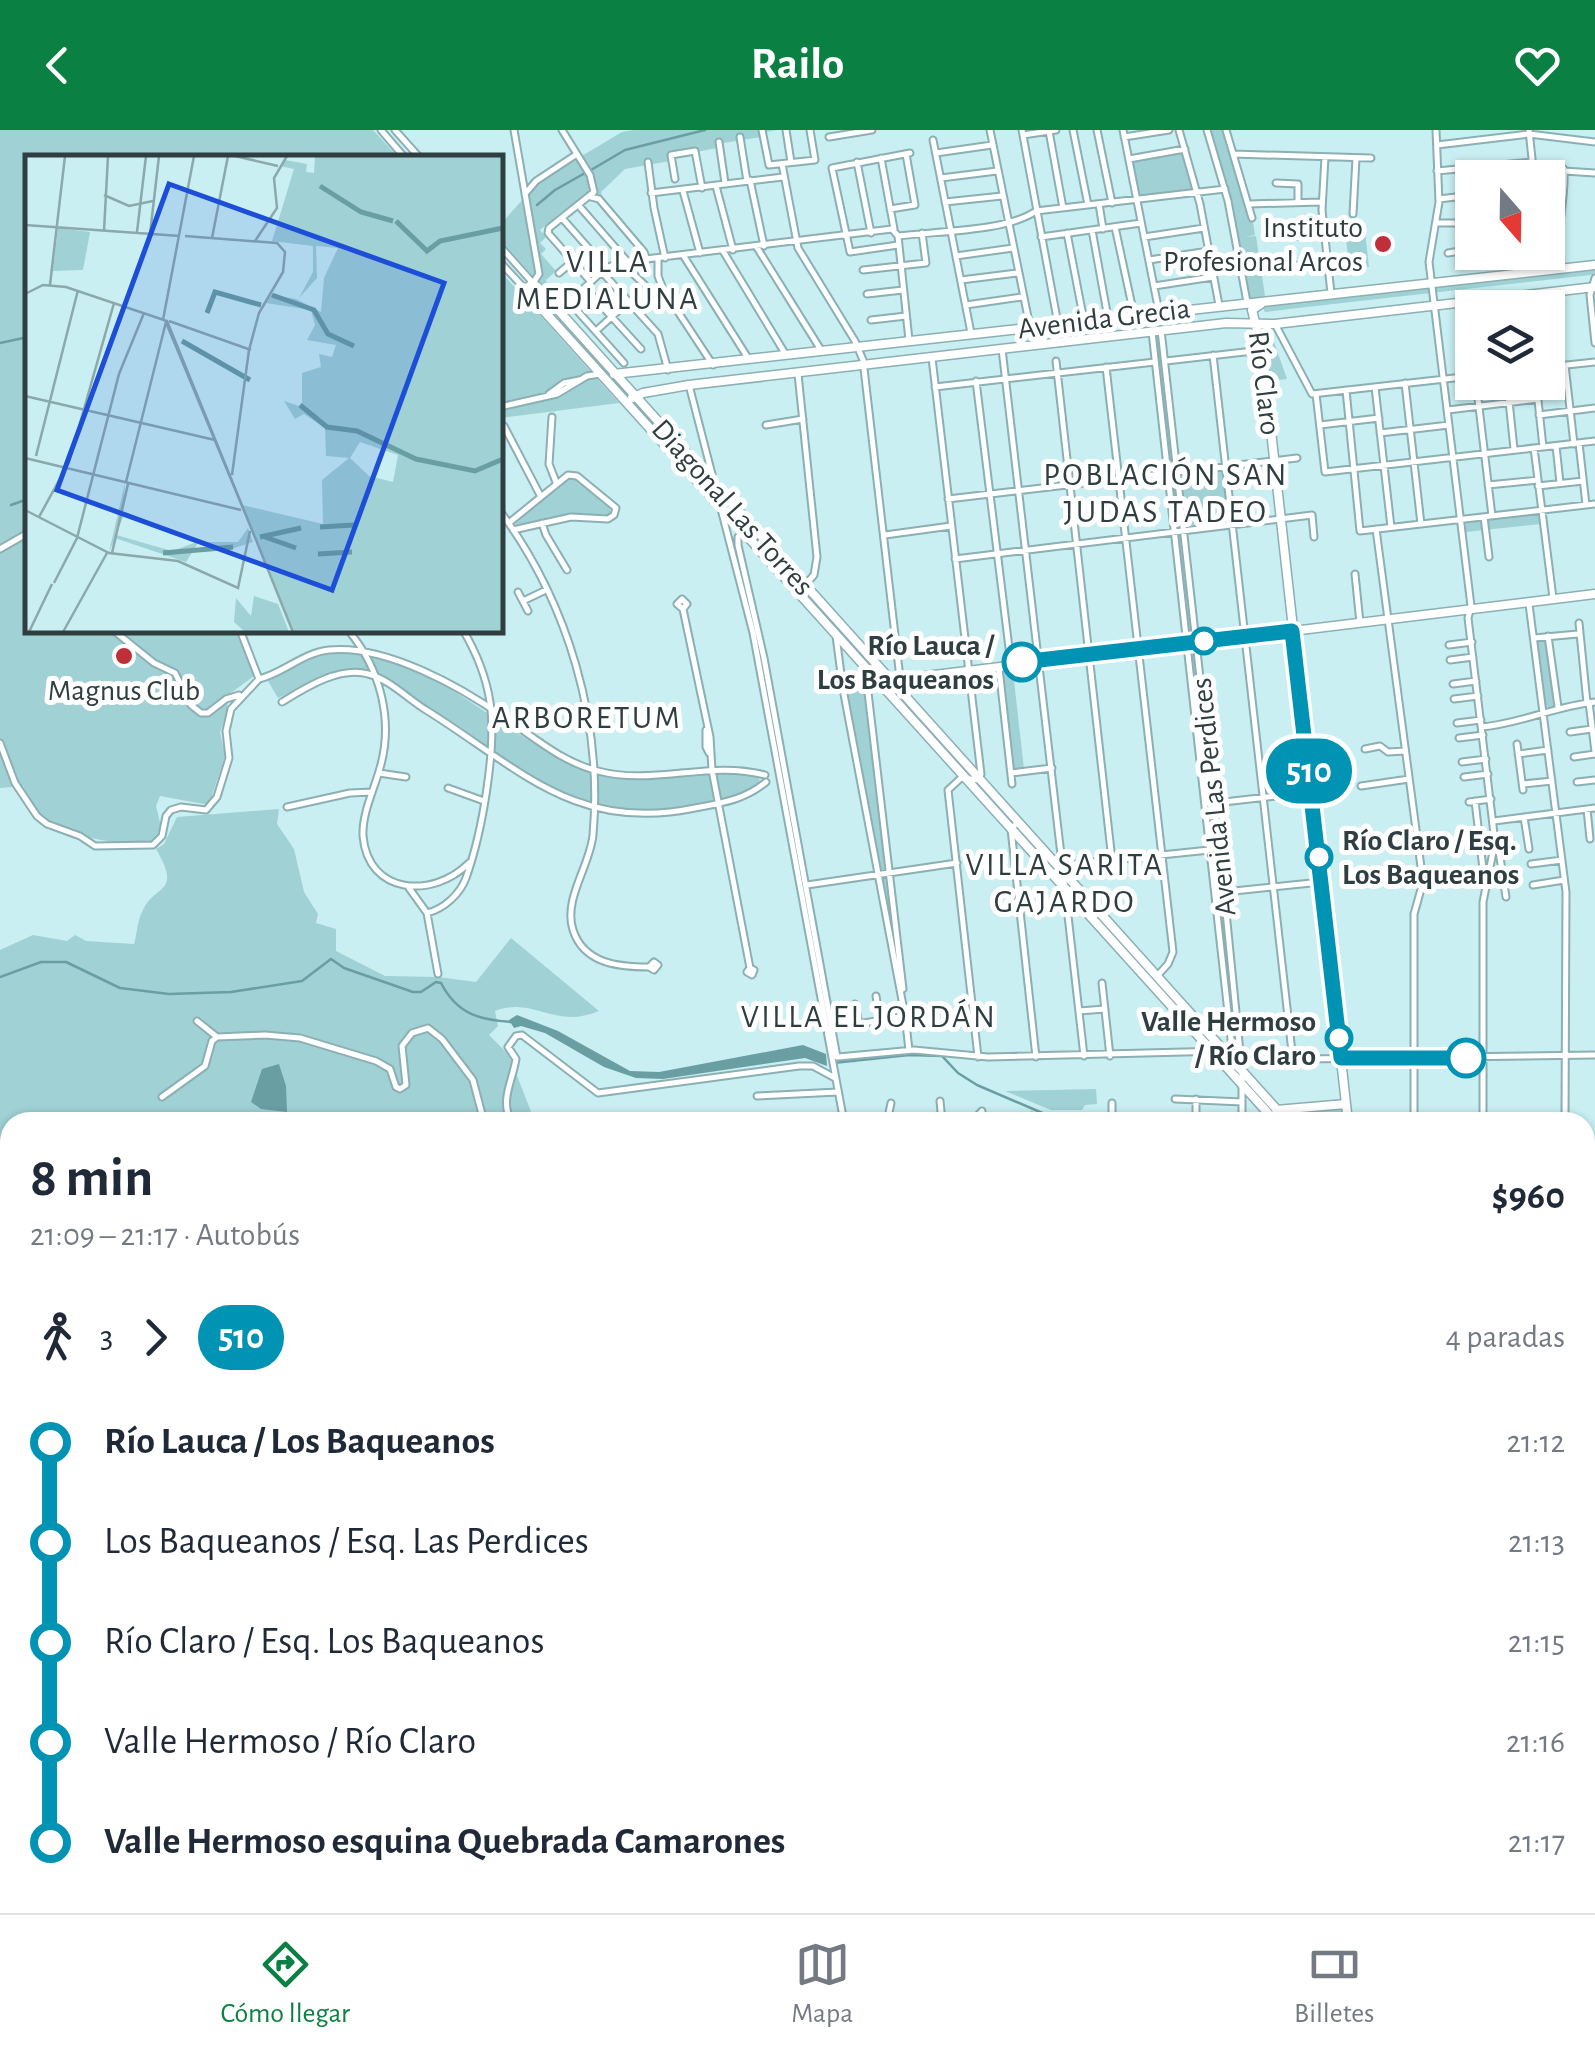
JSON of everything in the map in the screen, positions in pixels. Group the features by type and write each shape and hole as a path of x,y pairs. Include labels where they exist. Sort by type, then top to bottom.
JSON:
{"main road":[{"path":"1565,268 1595,265"},
{"path":"1331,295 1549,270"},
{"name":"Avenida Grecia","path":"624,401 690,385 864,363 1226,323 1276,324 1594,284"},
{"name":"Diagonal Las Torres","path":"529,287 559,311 715,487 836,635 979,780 1014,826"},
{"name":"Diagonal Las Torres","path":"529,287 624,401 801,590 964,777 1014,826 1152,980"},
{"name":"Avenida Grecia","path":"614,374 1331,295"},
{"name":"Río Claro","path":"1249,306 1258,324 1262,350 1347,1112"},
{"path":"883,681 1595,594"},
{"name":"Diagonal Las Torres","path":"1059,875 1066,889 1242,1072 1272,1112"},
{"name":"Diagonal Las Torres","path":"1222,1054 1242,1085 1271,1112"},
{"path":"1303,1112 1346,1104"}],"street":[{"path":"381,130 403,155"},
{"path":"395,130 417,155"},
{"path":"514,130 539,274 529,287"},
{"path":"562,130 594,185 592,197 548,230 591,282"},
{"path":"762,130 768,165 815,160 810,130"},
{"path":"786,130 792,162"},
{"path":"833,134 872,130"},
{"path":"990,130 1030,327"},
{"path":"1058,324 1022,132 1052,130 1063,208"},
{"path":"1073,130 1088,205"},
{"path":"1097,130 1112,203"},
{"path":"1159,312 1124,134 1169,130"},
{"path":"1179,130 1197,192 1218,305"},
{"path":"1207,130 1225,190 1249,306"},
{"path":"1436,130 1439,199 1429,252 1494,821 1495,848 1484,902 1483,1112"},
{"path":"1436,145 1529,132 1595,142"},
{"path":"1529,132 1532,160"},
{"path":"1227,134 1252,218"},
{"path":"740,138 760,246 822,352"},
{"path":"933,140 972,334"},
{"path":"719,142 725,183"},
{"path":"936,153 993,145"},
{"path":"1128,159 1185,148"},
{"path":"675,178 671,155 695,151 702,188"},
{"path":"890,209 915,205 908,153 832,168 850,252 898,245"},
{"path":"525,194 536,180 577,154"},
{"path":"1233,154 1371,158"},
{"path":"1325,157 1322,202 1331,295"},
{"path":"881,158 898,245 908,340"},
{"path":"1353,214 1356,158"},
{"path":"648,162 662,258 658,276 713,365"},
{"path":"857,162 871,232"},
{"path":"782,164 796,242 859,347 864,363 900,678"},
{"path":"1437,171 1455,169"},
{"path":"1565,169 1595,172"},
{"path":"941,178 998,171"},
{"path":"652,193 783,178"},
{"path":"1276,183 1297,184 1298,202"},
{"path":"716,186 733,250"},
{"path":"896,234 1008,222 1036,211 1225,190"},
{"path":"683,191 700,253"},
{"path":"946,202 1004,196"},
{"path":"592,197 599,199 647,260"},
{"path":"1439,199 1455,198"},
{"path":"1250,204 1322,202"},
{"path":"1099,204 1103,228"},
{"path":"579,206 652,292"},
{"path":"562,218 658,334 668,370"},
{"path":"1435,222 1455,225"},
{"path":"1041,236 1142,224"},
{"path":"1115,227 1134,315"},
{"path":"1144,237 1204,228"},
{"path":"559,311 604,270 624,262 892,229 896,234"},
{"path":"1092,230 1108,318"},
{"path":"863,270 926,263 922,233"},
{"path":"1068,233 1084,321"},
{"path":"1288,237 1324,233"},
{"path":"956,256 1013,248"},
{"name":"Diagonal Las Torres","path":"502,249 529,287"},
{"path":"723,251 786,356"},
{"path":"1149,260 1208,251"},
{"path":"1448,252 1455,251"},
{"path":"683,255 749,360"},
{"path":"559,273 573,261"},
{"path":"1290,266 1327,262"},
{"name":"Diagonal Las Torres","path":"502,264 529,287"},
{"path":"961,280 1018,272"},
{"path":"1154,286 1213,277"},
{"path":"1594,284 1595,343"},
{"path":"866,294 903,290"},
{"path":"589,292 641,349"},
{"path":"966,305 1023,297"},
{"path":"596,330 629,302"},
{"path":"573,306 624,363"},
{"path":"871,320 906,316"},
{"path":"1276,324 1313,393 1325,472 1595,441"},
{"name":"Avenida Las Perdices","path":"1157,331 1165,361 1178,471 1205,804 1232,1048 1222,1054"},
{"name":"Avenida Las Perdices","path":"1157,331 1156,362 1174,530 1220,849 1242,1072 1242,1112"},
{"path":"1002,349 1052,768 1059,875"},
{"path":"935,386 1262,350"},
{"path":"1213,355 1292,1052 1304,1059 1595,1056"},
{"path":"932,358 979,780 964,777 948,790 978,1057"},
{"path":"1056,361 1112,860"},
{"path":"1586,505 1565,365 1595,362"},
{"path":"587,376 592,363"},
{"path":"1106,367 1172,952 1168,964 1152,980"},
{"path":"502,407 548,396 587,376 601,374"},
{"path":"798,374 818,557 814,574 801,590"},
{"path":"1313,393 1455,378"},
{"path":"976,382 1011,664"},
{"path":"1405,383 1421,524"},
{"path":"690,385 719,506 741,573"},
{"path":"1375,387 1391,528"},
{"path":"1346,390 1360,531 1595,504"},
{"path":"1478,400 1488,485 1488,557"},
{"path":"1509,400 1514,450"},
{"path":"1448,410 1538,400 1543,447"},
{"path":"1540,414 1595,408"},
{"path":"552,418 549,464 556,482"},
{"path":"1320,425 1379,418"},
{"path":"766,425 803,419"},
{"path":"1380,433 1450,425"},
{"path":"504,426 540,495"},
{"path":"1556,446 1560,483"},
{"path":"1534,448 1553,601"},
{"path":"948,500 1297,458"},
{"path":"566,475 578,476 614,503 616,512 608,519 570,517 511,526 540,495 566,475"},
{"path":"1488,485 1583,481"},
{"path":"502,514 562,623 589,728 594,809 589,859 571,908 573,931 584,950 602,962 649,967"},
{"path":"955,559 1312,514 1314,536"},
{"path":"542,523 567,570"},
{"path":"884,535 952,526"},
{"path":"1376,529 1422,882 1414,914 1414,1112"},
{"path":"743,532 738,541 741,573 796,836 829,1029"},
{"path":"0,548 25,534"},
{"path":"1355,574 1360,623"},
{"path":"523,601 546,590"},
{"path":"518,592 528,612"},
{"path":"1529,604 1564,880 1565,1112"},
{"path":"683,609 750,968"},
{"path":"1574,756 1595,753 1579,623"},
{"path":"115,632 154,663 175,673 191,705 201,713 211,712 226,699 242,694"},
{"path":"241,632 259,679"},
{"path":"349,632 376,677 386,726 379,773 363,830 367,852 386,876 408,886 439,884 468,863"},
{"path":"428,913 455,895 467,875 484,802 490,708 480,665 464,632"},
{"path":"1534,638 1578,634"},
{"path":"836,635 906,1016"},
{"path":"1548,636 1558,707"},
{"path":"1448,645 1472,642"},
{"path":"0,743 25,799 47,824 95,846 149,846 160,840 171,810 206,810 215,802 229,758 229,716 242,694 259,679 319,652 362,651 413,668 490,708 542,744 592,770 638,777 735,768 784,785"},
{"path":"1450,660 1474,656"},
{"path":"998,665 1012,784"},
{"path":"282,702 331,678 358,673 376,677 540,786 594,809 655,815 719,804 744,797 780,764"},
{"path":"843,689 883,681"},
{"path":"1452,684 1476,681"},
{"path":"868,684 909,1050"},
{"path":"1454,698 1478,696"},
{"path":"1458,723 1482,727 1520,722 1558,707 1590,702"},
{"path":"1459,738 1482,727"},
{"path":"1570,732 1592,730"},
{"path":"1517,744 1523,787 1552,781"},
{"path":"1365,748 1380,746 1388,752 1405,751"},
{"path":"1518,754 1548,750"},
{"path":"1462,762 1486,759"},
{"path":"1011,773 1052,768"},
{"path":"379,773 406,777"},
{"path":"1464,777 1488,774"},
{"path":"1361,786 1408,779"},
{"path":"1577,782 1595,780"},
{"path":"784,785 795,866 803,886 828,1008 834,1078 842,1112"},
{"path":"448,788 484,802"},
{"path":"287,806 372,792"},
{"path":"1205,804 1312,792"},
{"path":"1483,870 1472,802 1491,799"},
{"path":"1494,821 1595,808"},
{"path":"1587,810 1590,839"},
{"path":"1524,817 1529,848"},
{"path":"1014,826 1036,1057"},
{"path":"795,866 796,836"},
{"path":"1495,848 1506,897"},
{"path":"1059,875 1074,864 1220,849"},
{"path":"1482,860 1492,859"},
{"path":"1530,864 1562,860"},
{"path":"803,886 957,862"},
{"path":"1533,885 1564,880"},
{"path":"1214,893 1321,882"},
{"path":"408,886 428,913 438,974"},
{"path":"1066,889 1084,1056"},
{"path":"1102,983 1110,1056"},
{"path":"876,996 880,1020"},
{"path":"821,999 828,1008"},
{"path":"855,1004 859,1024"},
{"path":"1079,1011 1105,1010"},
{"path":"829,1029 906,1016"},
{"path":"196,1022 218,1037"},
{"path":"162,1097 205,1066 212,1041 218,1037 265,1035 300,1038 386,1065 400,1090 406,1085 402,1046 412,1034 428,1028 442,1039 473,1080 481,1112"},
{"path":"506,1112 506,1092 516,1059 508,1046 510,1040 522,1035 598,1093 799,1066 813,1066 834,1078"},
{"path":"833,1061 909,1050 978,1057 1222,1054"},
{"path":"757,1096 838,1092"},
{"path":"1175,1098 1242,1102"},
{"path":"1196,1099 1196,1112"},
{"path":"940,1100 941,1112"},
{"path":"889,1112 891,1103"}],"shaded area":[{"name":"Magnus Club","path":"0,130 373,130 396,155 25,155 25,632 236,632 254,676 228,695 220,732 225,756 209,805 160,796 156,806 162,831 157,840 113,842 78,834 39,813 23,786 0,788"},
{"path":"777,130 670,157 670,161 625,169 601,192 602,196 584,198 569,207 540,230 546,237 540,243 546,249 541,254 556,271 546,280 550,295 502,241 502,223 538,182 622,132"},
{"path":"1209,130 1223,130 1226,143 1232,141 1249,197 1255,235 1245,237 1256,236 1265,296 1247,299 1230,201"},
{"path":"1183,151 1193,189 1138,196 1132,159"},
{"path":"1364,223 1369,267 1349,269 1345,225"},
{"path":"1595,268 1595,274 1590,275 1265,312 1262,306"},
{"path":"502,273 619,403 502,418"},
{"path":"1269,328 1287,379 1270,381 1264,329"},
{"path":"1153,334 1159,334 1196,638 1211,801 1205,801"},
{"path":"1222,469 1228,521 1185,526 1180,474"},
{"path":"575,477 611,504 610,515 574,514 516,525 568,478"},
{"path":"1540,512 1541,524 1466,532 1465,520"},
{"path":"1547,638 1556,705 1549,708 1545,704 1537,639"},
{"path":"331,654 368,656 434,680 523,737 587,770 647,779 748,772 759,777 760,786 736,797 694,806 617,808 553,787 367,670 337,672 278,698 268,681 303,660"},
{"path":"1013,672 1024,769 1013,770 1002,673"},
{"path":"865,689 899,966 903,995 847,693"},
{"path":"279,809 277,824 294,849 304,892 318,914 316,923 336,929 336,951 385,976 476,982 511,938 599,1011 569,1017 522,1007 495,1011 498,1026 489,1035 509,1055 531,1112 0,1112 0,950 33,935 67,941 75,935 86,941 134,944 142,912 167,882 156,849 164,844 177,817"},
{"path":"517,1015 558,1031 630,1071 659,1072 803,1045 826,1054 827,1066 805,1058 663,1079 636,1078 604,1067 545,1033 521,1026 514,1028 509,1020"},
{"path":"279,1064 286,1086 287,1112 261,1109 251,1102 262,1069"},
{"path":"1096,1089 1097,1104 1085,1105 1082,1110 1051,1110 1005,1091"},
{"path":"1344,1106 1344,1112 1282,1112 1279,1109"}],"waterway":[{"path":"591,170 625,150 705,130"},
{"path":"537,205 585,173"},
{"path":"0,343 25,338"},
{"path":"11,505 25,500"},
{"path":"0,977 41,962 66,962 120,988 169,994 231,992 302,981 331,959 344,968 413,992 441,983 454,1002 470,1013 512,1022"},
{"path":"833,1063 909,1055 942,1056 977,1085 1040,1112"}],"bus line":[{"name":"510","path":"1022,662 1292,631 1341,1058 1466,1058"}],"place":[{"name":"Instituto Profesional Arcos","path":"1383,244"},
{"name":"Magnus Club","path":"124,656"},
{"name":"Río Lauca / Los Baqueanos","path":"1022,662"},
{"name":"Río Claro / Esq. Los Baqueanos","path":"1319,857"},
{"name":"Valle Hermoso / Río Claro","path":"1339,1038"}],"district":[{"name":"VILLA MEDIALUNA","path":"608,280"},
{"name":"POBLACIÓN SAN JUDAS TADEO","path":"1166,492"},
{"name":"ARBORETUM","path":"587,717"},
{"name":"VILLA SARITA GAJARDO","path":"1065,882"},
{"name":"VILLA EL JORDÁN","path":"869,1016"}]}
